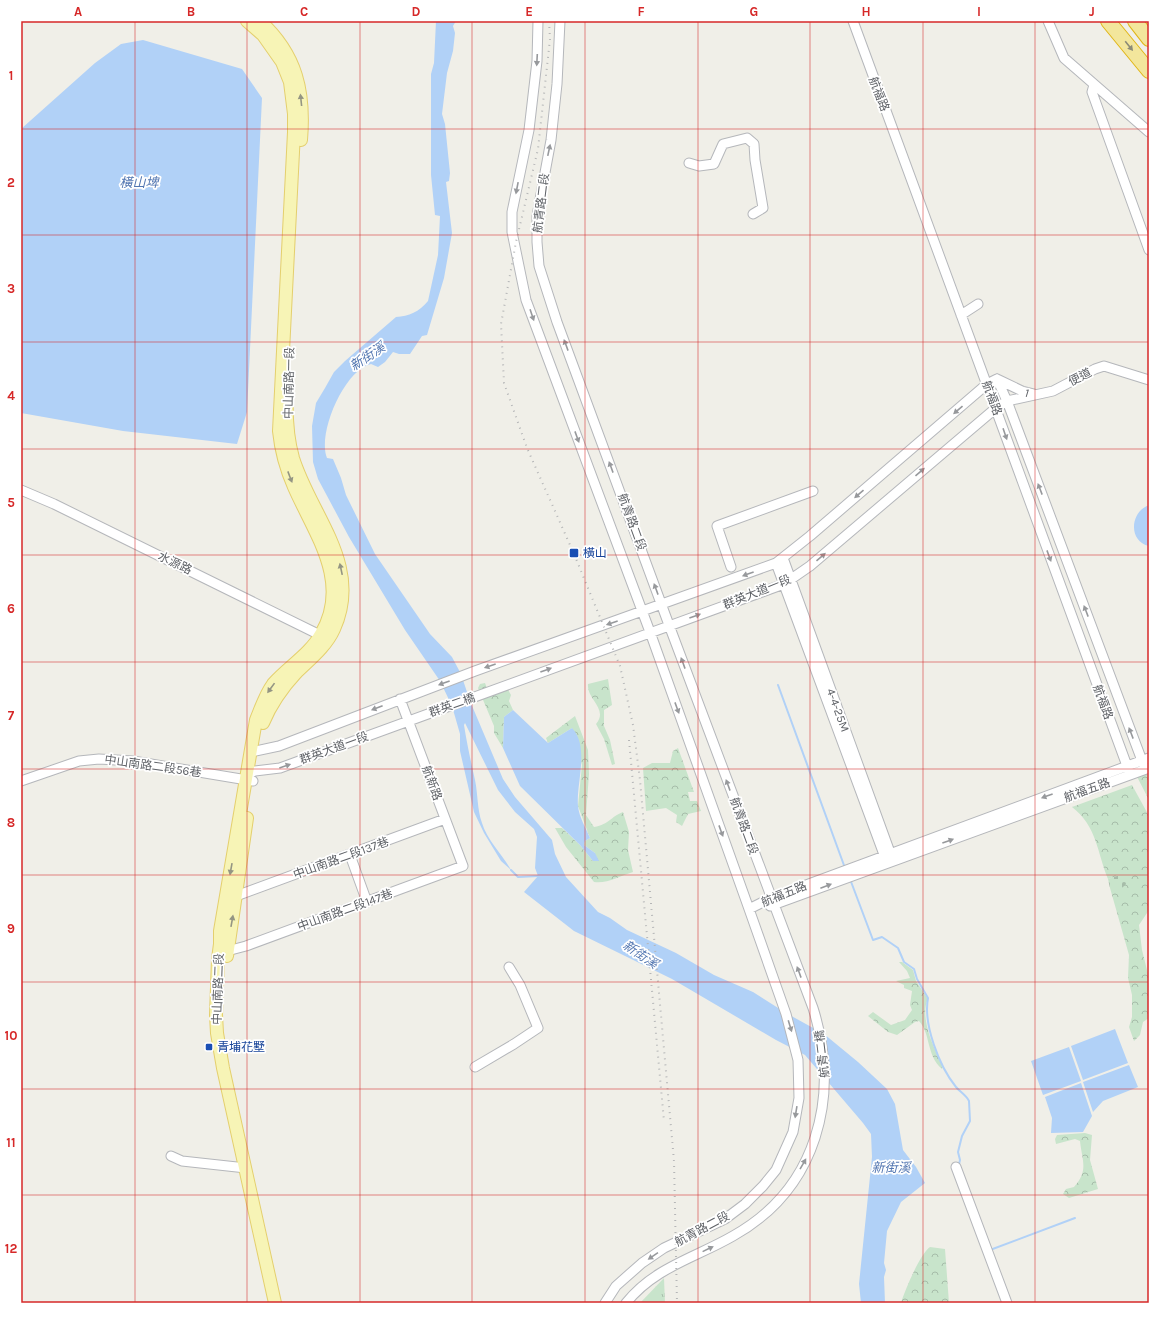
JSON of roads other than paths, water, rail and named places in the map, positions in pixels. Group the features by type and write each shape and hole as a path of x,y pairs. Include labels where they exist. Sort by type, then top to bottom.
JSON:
{"highway":[{"path":"1108,21 1149,71"},
{"path":"1135,21 1149,39"}],"main road":[{"name":"中山南路一段","path":"247,21 263,35 282,62 290,82 294,132 279,431 281,450 287,468 329,561 332,574 333,600 321,648 283,687 260,721"},
{"name":"中山南路一段","path":"260,21 272,32 294,67 299,84 302,104 287,401 289,442 294,460 338,557 342,574 339,612 334,630 324,637"},
{"name":"中山南路二段","path":"260,721 220,931 216,1015 217,1033 223,1068 275,1303"},
{"name":"中山南路二段","path":"250,777 236,896 227,951 223,1016 229,1062 283,1303"}],"street":[{"name":"航青路二段","path":"538,21 537,61 529,130 512,212 512,232 528,306 650,632 777,989"},
{"name":"航青路二段","path":"560,21 557,84 551,140 537,216 539,266 557,322 669,626 813,1008"},
{"path":"1048,21 1064,58 1149,132"},
{"name":"航福路","path":"852,22 996,408 1128,770"},
{"path":"1094,85 1092,92 1149,250"},
{"path":"689,163 699,166 714,164 723,144 747,138 754,144 755,160 764,208 753,214"},
{"path":"961,314 978,304"},
{"name":"便道","path":"1035,394 1053,391 1095,369 1104,366 1149,380"},
{"name":"群英大道一段","path":"475,671 642,613 780,561 987,384 997,380"},
{"name":"航福路","path":"997,380 1007,401 1146,764"},
{"name":"1","path":"997,380 1022,391 1035,394"},
{"name":"1","path":"1007,401 1035,394"},
{"name":"群英大道一段","path":"484,693 787,582 810,566 996,408 1007,401"},
{"name":"水源路","path":"21,490 54,504 324,637"},
{"path":"731,567 716,526 813,491"},
{"name":"4-4-25M","path":"780,561 888,858"},
{"name":"群英二橋","path":"413,694 475,671"},
{"name":"群英二橋","path":"420,717 484,693"},
{"name":"群英大道一段","path":"255,751 279,746 413,694"},
{"name":"航新路","path":"400,699 463,866"},
{"name":"群英大道一段","path":"250,777 280,768 420,717"},
{"name":"中山南路二段56巷","path":"21,781 79,761 99,759 133,761 250,777"},
{"name":"航福五路","path":"749,909 773,902 888,858 1146,764"},
{"name":"中山南路二段137巷","path":"236,896 445,819"},
{"path":"350,855 367,902"},
{"name":"航福五路","path":"773,902 846,870 888,858"},
{"name":"中山南路二段147巷","path":"227,951 246,946 463,866"},
{"path":"475,1067 538,1028 520,985 509,967"},
{"name":"航青二橋","path":"777,989 793,1034 798,1060 798,1073"},
{"name":"航青二橋","path":"813,1008 823,1046 826,1075 824,1101"},
{"name":"航青路二段","path":"605,1303 616,1286 642,1263 664,1248 725,1219 745,1204 763,1186 776,1170 792,1132 798,1098 798,1073"},
{"name":"航青路二段","path":"626,1303 638,1288 664,1269 732,1237 769,1211 784,1193 810,1152 824,1101"},
{"path":"171,1156 182,1161 246,1168"},
{"path":"956,1167 1006,1303"}],"water":[{"name":"新街溪","path":"436,21 456,21 453,26 455,33 453,51 447,73 442,114 445,124 450,173 449,181 446,182 452,233 444,278 427,335 422,336 410,354 399,354 393,352 385,362 378,367 371,364 361,369 351,378 343,390 329,419 325,447 327,458 333,459 346,495 375,554 430,634 452,657 461,674 470,701 503,779 515,797 552,840 555,854 566,877 598,912 610,918 627,930 676,953 714,975 753,992 786,1013 824,1034 858,1062 887,1089 895,1104 903,1150 916,1167 925,1183 901,1202 887,1231 884,1263 886,1270 884,1277 885,1303 861,1303 859,1284 872,1157 871,1134 805,1055 776,1040 672,979 574,931 524,892 538,876 535,868 537,837 534,829 515,812 498,790 465,723 465,732 482,823 487,835 511,870 501,861 484,833 474,812 460,751 460,734 452,706 440,681 405,630 349,537 318,479 313,462 312,426 316,403 334,372 396,317 414,313 428,301 438,255 440,216 435,215 431,175 431,74 434,63"},
{"name":"橫山埤","path":"143,40 242,69 262,98 247,412 237,444 123,431 21,413 21,129 95,63 121,44"},
{"path":"1149,505 1149,546 1142,543 1137,538 1134,526 1138,514"},
{"path":"513,710 548,743 572,728 577,736 581,755 578,806 581,818 590,838 585,841 584,845 595,853 599,861 593,861 580,845 520,786 503,748 504,717"},
{"path":"1115,1029 1128,1063 1083,1080 1071,1046"},
{"path":"1069,1047 1081,1081 1043,1095 1031,1061"},
{"path":"1129,1065 1138,1087 1103,1101 1093,1112 1083,1082"},
{"path":"1081,1083 1092,1116 1083,1132 1051,1133 1052,1118 1045,1097"}],"waterway":[{"path":"778,685 845,868"},
{"path":"511,870 518,877 538,876"},
{"path":"850,879 873,940 882,937 898,948 904,962 914,969 917,979 928,998 927,1008 930,1032 938,1056 956,1087 969,1101 970,1121 962,1136 958,1152 960,1160 959,1164"},
{"path":"990,1250 1075,1218"}],"railway":[{"path":"549,21 550,39 538,149 516,242 501,324 504,383 527,448 574,554 620,666 633,725 640,780 674,1161 677,1303"},
{"path":"629,740 664,1121"}],"place":[{"name":"橫山","path":"574,553"},
{"name":"青埔花墅","path":"209,1047"}]}
